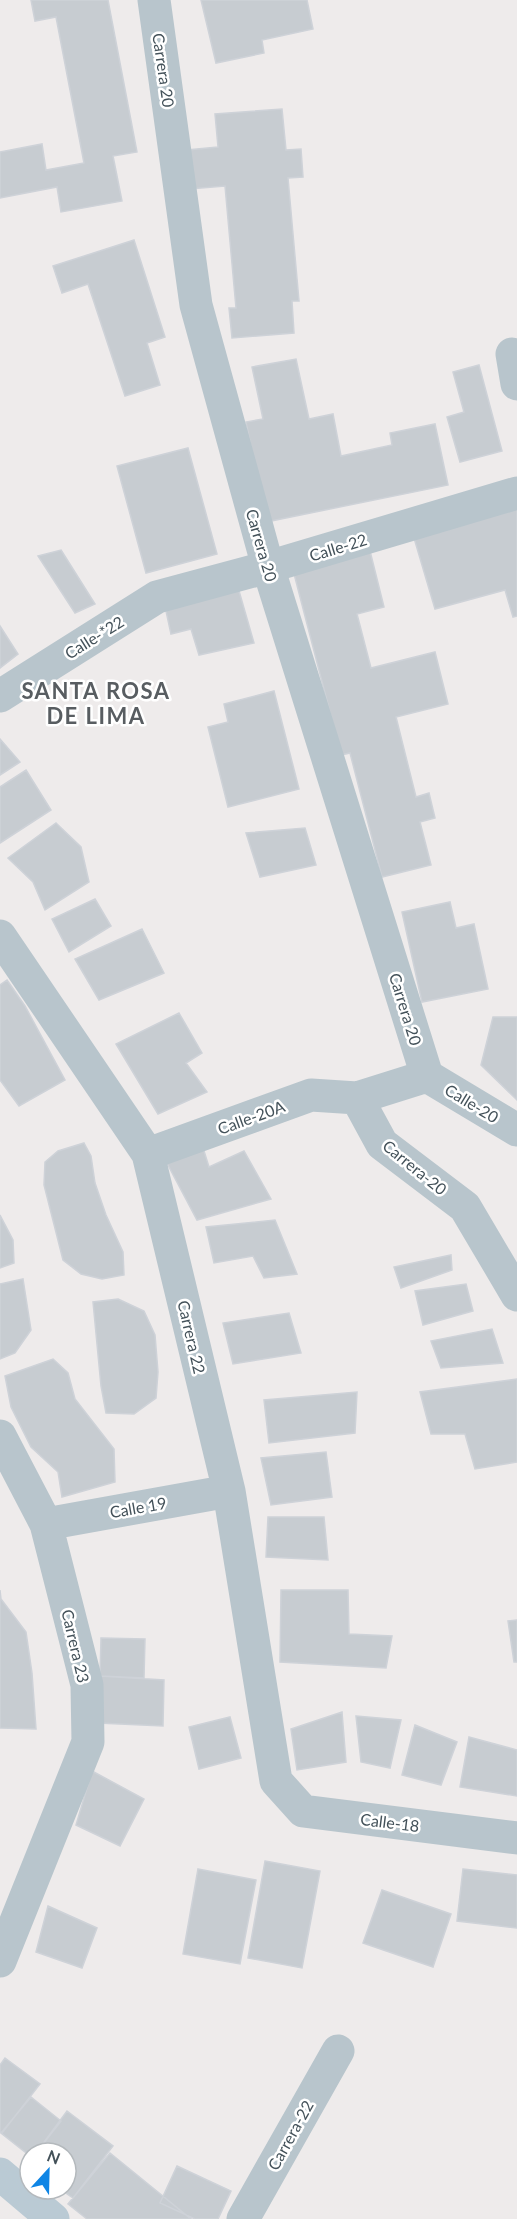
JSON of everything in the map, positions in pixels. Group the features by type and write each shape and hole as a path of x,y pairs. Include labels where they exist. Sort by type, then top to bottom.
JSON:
{"street":[{"name":"Carrera 20","path":"154,0 196,306 268,567 428,1076"},
{"name":"Calle-22","path":"157,597 268,567 517,493"},
{"name":"Calle-*22","path":"0,696 157,597"},
{"name":"Carrera 22","path":"0,936 148,1155 229,1491 276,1781"},
{"path":"357,1098 428,1076"},
{"name":"Calle-20","path":"428,1076 517,1130"},
{"name":"Calle-20A","path":"148,1155 311,1095 357,1098"},
{"name":"Carrera-20","path":"357,1098 382,1144 465,1207 517,1295"},
{"name":"Carrera 23","path":"0,1436 46,1524 87,1685 88,1742 0,1961"},
{"name":"Calle 19","path":"46,1524 229,1491"},
{"name":"Calle-18","path":"276,1781 303,1811 517,1838"},
{"name":"Carrera-22","path":"243,2219 338,2051"},
{"path":"0,2174 53,2219"}],"building":[{"path":"31,0 108,0 137,152 113,156 122,201 61,212 57,187 0,198 0,152 42,144 46,170 84,163 56,17 35,21"},
{"path":"201,0 307,0 313,29 262,40 264,53 216,63"},
{"path":"282,109 286,150 301,149 303,177 288,178 299,301 292,301 294,333 232,338 229,308 236,308 225,186 190,189 187,150 218,147 215,114"},
{"path":"134,240 165,337 147,343 160,385 125,396 88,284 62,293 53,266"},
{"path":"296,359 309,419 333,414 341,456 392,445 390,433 435,424 448,485 266,522 246,422 263,419 252,367"},
{"path":"479,365 502,451 460,462 447,417 464,412 453,372"},
{"path":"188,448 217,554 146,573 117,466"},
{"path":"517,508 517,616 513,617 505,590 435,609 414,538"},
{"path":"369,547 384,607 357,614 371,668 435,652 448,704 396,717 416,797 429,793 435,818 420,822 431,865 382,877 350,753 341,755 292,566"},
{"path":"61,550 95,604 75,613 38,556"},
{"path":"233,570 254,643 199,655 191,629 171,634 161,588"},
{"path":"0,626 18,654 0,668"},
{"path":"274,691 299,789 228,807 208,727 228,722 224,704"},
{"path":"0,739 20,762 0,775"},
{"path":"26,770 51,810 0,843 0,787"},
{"path":"56,823 81,847 89,882 45,910 33,882 8,858"},
{"path":"305,828 316,865 260,877 246,833"},
{"path":"95,899 111,926 69,952 52,919"},
{"path":"450,902 456,928 474,924 488,989 422,1002 402,912"},
{"path":"142,929 164,973 99,1000 75,959"},
{"path":"7,980 25,1006 65,1080 19,1106 0,1080 0,985"},
{"path":"179,1013 202,1053 186,1063 207,1092 158,1114 116,1044"},
{"path":"493,1017 517,1017 517,1100 481,1065"},
{"path":"200,1138 209,1167 244,1151 271,1199 197,1220 160,1150"},
{"path":"84,1143 91,1156 95,1183 106,1215 123,1252 124,1275 102,1279 81,1274 63,1260 44,1185 45,1162 58,1151"},
{"path":"0,1215 13,1240 14,1263 0,1268"},
{"path":"275,1220 297,1274 264,1278 253,1256 214,1263 206,1227"},
{"path":"451,1255 452,1270 401,1288 394,1267"},
{"path":"23,1279 31,1330 15,1353 0,1359 0,1284"},
{"path":"466,1284 473,1311 423,1325 415,1291"},
{"path":"118,1299 144,1311 155,1335 158,1372 156,1398 134,1414 106,1413 101,1386 93,1302"},
{"path":"289,1313 301,1353 233,1364 223,1323"},
{"path":"492,1329 503,1363 441,1368 431,1341"},
{"path":"53,1359 68,1373 75,1399 114,1449 115,1482 62,1497 58,1472 31,1447 11,1407 5,1376"},
{"path":"517,1379 517,1462 475,1469 465,1434 431,1434 420,1392"},
{"path":"357,1392 355,1433 269,1443 264,1400"},
{"path":"326,1452 332,1497 271,1505 261,1458"},
{"path":"268,1517 324,1517 328,1560 266,1557"},
{"path":"0,1590 1,1599 26,1632 36,1729 0,1728"},
{"path":"281,1590 348,1590 349,1634 392,1636 386,1668 280,1662"},
{"path":"517,1620 517,1662 514,1662 508,1621"},
{"path":"101,1638 145,1639 144,1678 100,1676"},
{"path":"100,1676 164,1680 163,1726 98,1723"},
{"path":"342,1712 346,1762 297,1770 291,1729"},
{"path":"356,1716 401,1720 390,1768 361,1762"},
{"path":"230,1717 241,1758 199,1769 189,1727"},
{"path":"415,1725 457,1742 441,1785 402,1775"},
{"path":"469,1737 517,1750 517,1796 460,1787"},
{"path":"92,1771 144,1799 120,1846 76,1825"},
{"path":"265,1861 320,1871 302,1968 248,1958"},
{"path":"198,1869 256,1880 240,1964 183,1954"},
{"path":"463,1869 517,1875 517,1928 457,1921"},
{"path":"382,1890 451,1914 433,1967 363,1943"},
{"path":"48,1906 97,1928 82,1968 36,1952"},
{"path":"5,2058 40,2084 2,2133 0,2132 0,2065"},
{"path":"31,2097 61,2121 45,2141 18,2141 18,2146 1,2133"},
{"path":"67,2111 113,2146 78,2192 78,2141 45,2141"},
{"path":"110,2153 191,2219 87,2219 68,2204 70,2201 78,2201 78,2192"},
{"path":"177,2166 231,2191 218,2219 195,2219 160,2203"}],"district":[{"name":"SANTA ROSA DE LIMA","path":"96,702"}]}
